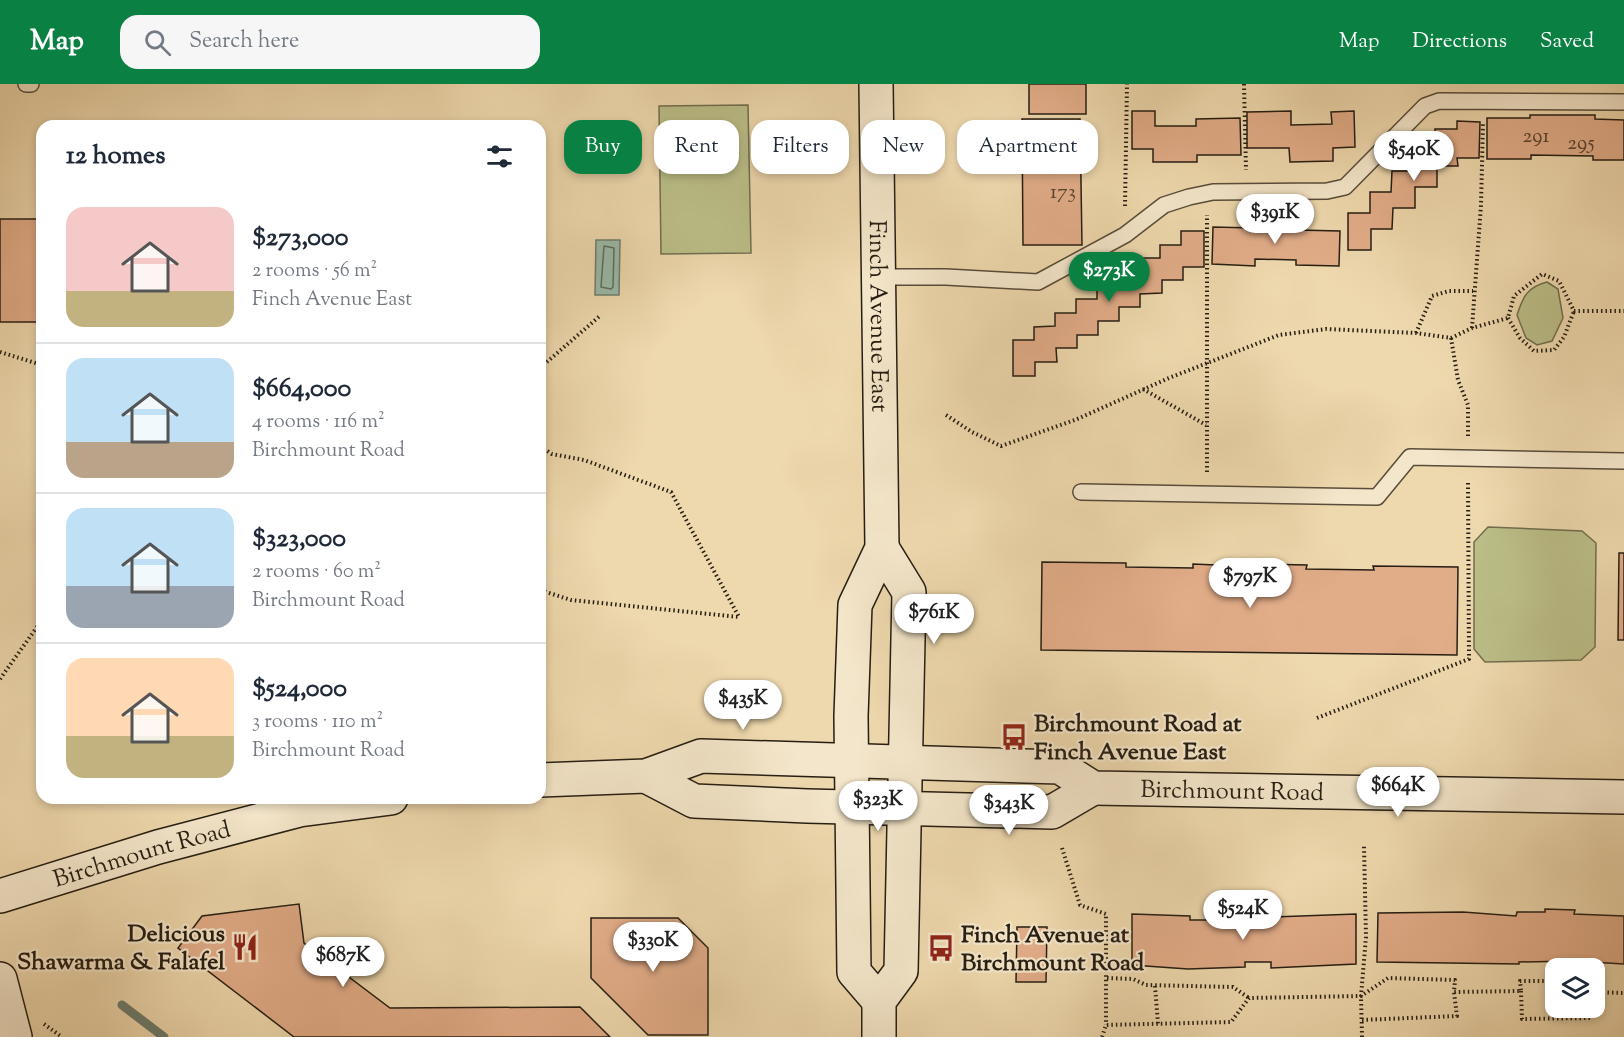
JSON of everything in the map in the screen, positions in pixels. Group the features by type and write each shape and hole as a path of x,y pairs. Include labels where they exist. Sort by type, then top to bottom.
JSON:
{"main road":[{"name":"Finch Avenue East","path":"876,84 882,548 855,605 851,760 854,972 879,1001"},
{"path":"879,1037 879,1001 902,971 909,592 882,548"},
{"path":"546,780 646,776 701,756 1060,767 1093,788 1053,812 694,801 646,776"},
{"name":"Birchmount Road","path":"1093,788 1624,797"},
{"name":"Birchmount Road","path":"0,896 158,847 299,810 345,804"},
{"path":"0,979 15,1037"}],"lane":[{"path":"26,84 32,84"},
{"path":"880,277 946,277 1038,282 1125,235 1164,205 1208,194 1327,191 1345,187 1425,106 1439,101 1624,102"},
{"path":"1081,492 1377,497 1410,457 1624,461"}],"path":[{"path":"1125,235 1127,84"},
{"path":"1244,84 1246,192"},
{"path":"1472,328 1481,205 1483,101"},
{"path":"1207,494 1208,194"},
{"path":"1542,274 1559,281 1574,311 1564,337 1554,350 1534,351 1520,338 1508,318 1514,296 1542,274"},
{"path":"1416,333 1432,296 1449,291 1473,291"},
{"path":"1574,311 1624,311"},
{"path":"546,363 602,315"},
{"path":"946,415 972,432 1001,446 1076,420 1143,389 1279,335 1326,329 1416,333 1450,338 1472,328 1508,318"},
{"path":"1317,718 1469,659 1468,405 1458,380 1450,338"},
{"path":"0,352 36,363"},
{"path":"1143,389 1207,425"},
{"path":"546,450 552,454 584,460 671,492 739,617 571,600 546,591"},
{"path":"0,679 36,628"},
{"path":"1362,1037 1361,996 1366,937 1364,846"},
{"path":"1062,848 1080,905 1106,914 1106,1025 1102,1037"},
{"path":"1107,978 1132,980 1155,986 1233,987 1249,998 1361,996 1388,978 1455,981 1457,1016 1362,1020"},
{"path":"1545,981 1520,981 1522,1020 1590,1018"},
{"path":"1155,986 1158,1024"},
{"path":"1454,992 1521,991"},
{"path":"1605,992 1624,993"},
{"path":"1106,1025 1231,1022 1249,998"}],"green space":[{"path":"748,105 751,253 661,254 660,174 739,174 739,120 659,120 659,106"},
{"path":"1547,282 1558,289 1563,318 1552,341 1537,345 1526,338 1517,315 1521,303 1530,290"},
{"path":"1488,527 1582,531 1596,543 1595,647 1581,660 1485,662 1474,649 1474,542"}],"water":[{"path":"596,240 620,240 619,295 595,295"}],"building":[{"path":"1029,84 1086,84 1086,114 1029,114"},
{"path":"1132,111 1155,111 1155,126 1196,126 1196,119 1240,118 1241,155 1197,155 1197,162 1153,162 1153,149 1132,149"},
{"path":"1291,111 1291,125 1332,124 1331,112 1354,111 1355,147 1333,148 1333,161 1290,162 1289,148 1247,148 1247,112"},
{"path":"1530,115 1595,115 1595,119 1624,120 1624,160 1593,160 1593,156 1531,155 1531,159 1487,159 1487,118 1530,118"},
{"path":"1022,119 1080,120 1022,120"},
{"path":"1457,121 1480,122 1479,158 1457,158 1458,166 1437,166 1437,187 1415,187 1415,208 1393,208 1392,229 1371,229 1371,250 1348,250 1348,213 1370,213 1370,192 1391,192 1392,171 1413,171 1414,150 1435,150 1435,129 1457,129"},
{"path":"1022,174 1081,174 1082,245 1023,245"},
{"path":"0,219 36,219 36,322 0,322"},
{"path":"1256,223 1298,225 1298,230 1340,231 1339,266 1296,265 1296,260 1255,259 1255,266 1212,264 1213,227 1255,228"},
{"path":"1181,231 1204,231 1204,267 1183,267 1183,280 1162,280 1162,293 1140,294 1140,307 1119,307 1119,321 1098,321 1098,335 1077,335 1077,348 1056,348 1057,362 1035,362 1035,376 1013,376 1013,340 1034,340 1034,327 1055,326 1055,313 1076,313 1076,299 1097,299 1097,285 1118,285 1117,272 1140,271 1139,258 1160,258 1160,245 1181,245"},
{"path":"1619,553 1624,553 1624,640 1618,640"},
{"path":"1042,562 1126,563 1126,567 1193,568 1193,564 1263,567 1263,564 1307,565 1306,569 1374,570 1373,566 1458,567 1457,655 1041,650"},
{"path":"299,904 304,943 390,1008 580,1007 610,1037 294,1037 178,948 202,916"},
{"path":"1545,909 1575,910 1574,914 1624,916 1624,964 1605,963 1605,958 1545,958 1545,962 1519,962 1519,964 1377,962 1378,913 1463,912 1516,916 1517,912 1545,912"},
{"path":"1132,914 1190,916 1190,920 1215,920 1215,916 1243,914 1272,914 1273,917 1356,914 1356,964 1271,968 1271,962 1245,962 1245,967 1188,969 1132,965"},
{"path":"591,918 678,918 708,948 708,1035 648,1035 591,978"},
{"path":"1017,927 1047,927 1046,982 1016,982"}],"waterway":[{"path":"122,1005 164,1037"}],"place":[{"name":"Birchmount Road at Finch Avenue East","path":"1014,737"},
{"name":"Delicious Shawarma & Falafel","path":"245,947"},
{"name":"Finch Avenue at Birchmount Road","path":"941,948"}]}
